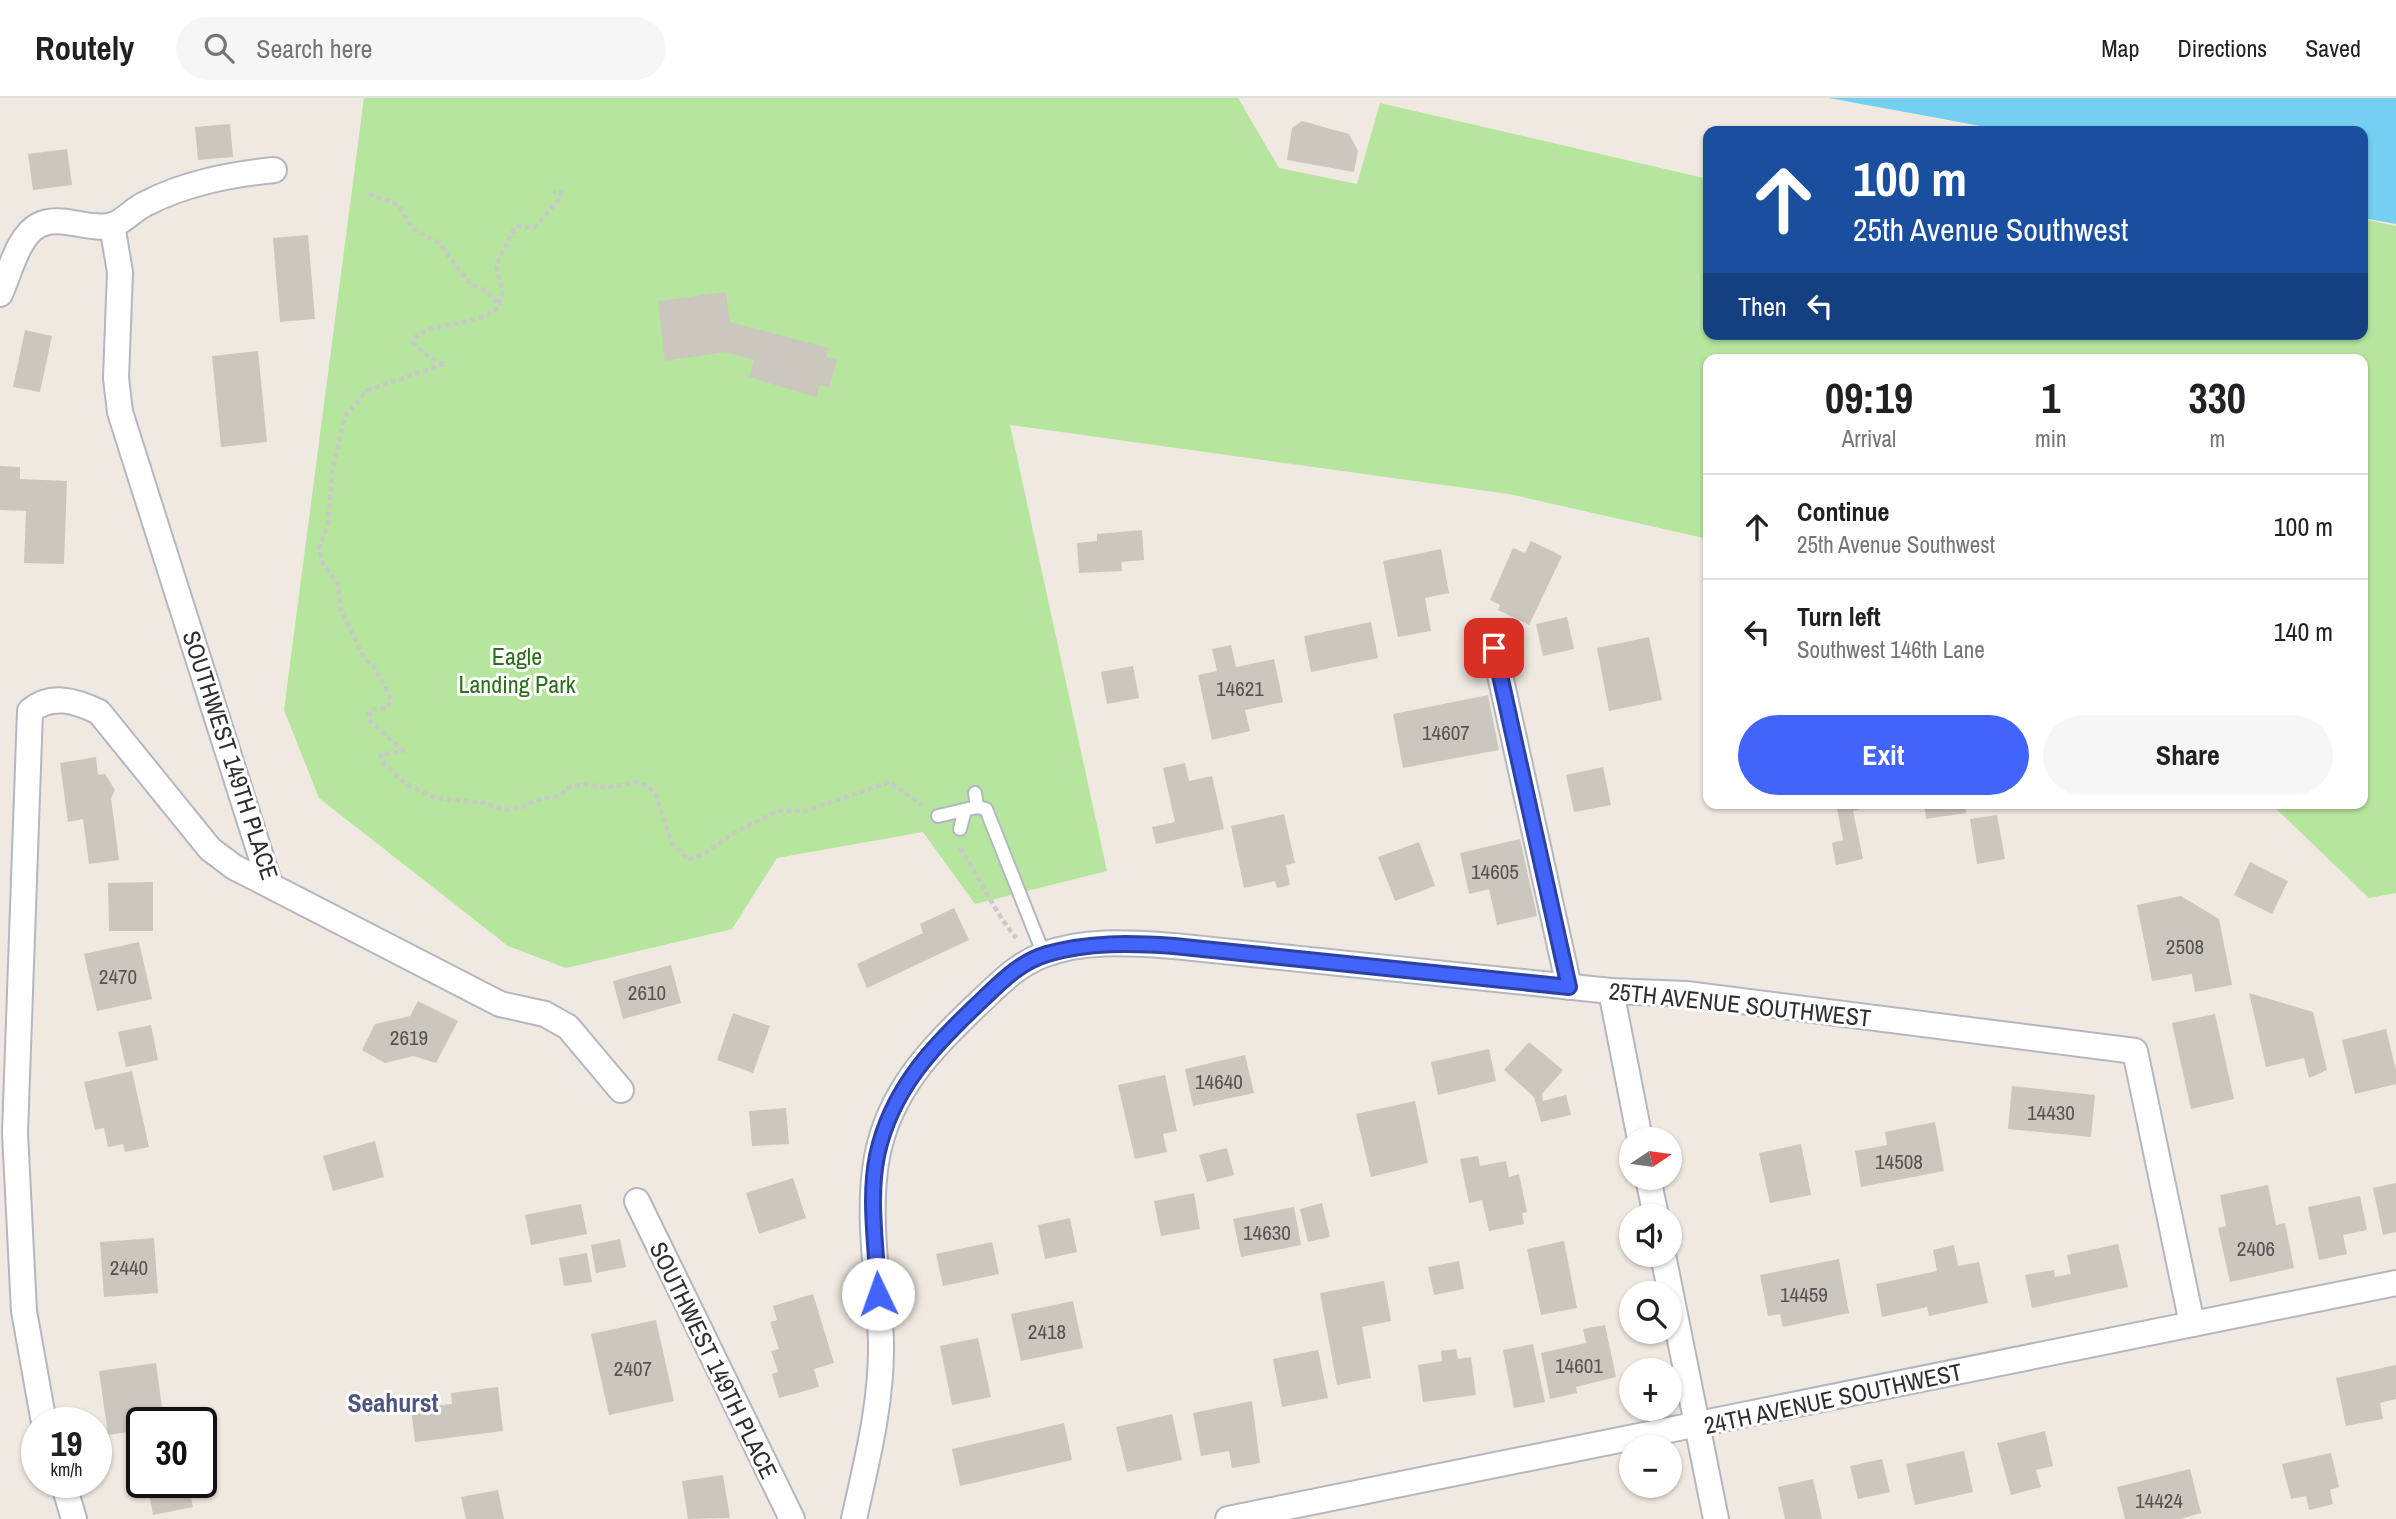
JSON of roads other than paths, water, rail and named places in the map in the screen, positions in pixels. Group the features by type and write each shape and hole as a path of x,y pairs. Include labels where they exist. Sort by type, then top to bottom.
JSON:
{"street":[{"path":"0,294 24,239 36,225 52,221 112,225 144,204 195,184 222,176 274,170"},
{"name":"SOUTHWEST 149TH PLACE","path":"112,225 120,272 116,378 120,412 270,885 500,1004 544,1014 568,1027 621,1090"},
{"path":"1494,648 1569,987"},
{"path":"41,1407 24,1311 15,1133 30,721 41,702 77,702 99,712 210,849 234,867 270,885"},
{"name":"25TH AVENUE SOUTHWEST","path":"854,1519 880,1399 881,1344 874,1195 877,1158 888,1116 908,1080 937,1042 1014,969 1044,954 1083,946 1119,943 1174,946 1611,991 1686,994 2135,1051 2192,1324"},
{"path":"1611,991 1638,1127"},
{"name":"SOUTHWEST 149TH PLACE","path":"637,1201 792,1519"},
{"path":"1665,1267 1716,1519"},
{"name":"24TH AVENUE SOUTHWEST","path":"1228,1519 2396,1283"},
{"path":"68,1498 74,1519"}],"lane":[{"path":"960,829 971,809 975,793"},
{"path":"938,816 971,809 986,809 1044,954"}],"water":[{"path":"1829,98 2396,98 2396,224 2368,219 2368,126 1981,126"}],"district":[{"name":"Seahurst","path":"393,1402"}],"park label":[{"name":"Eagle Landing Park","path":"517,670"}]}
